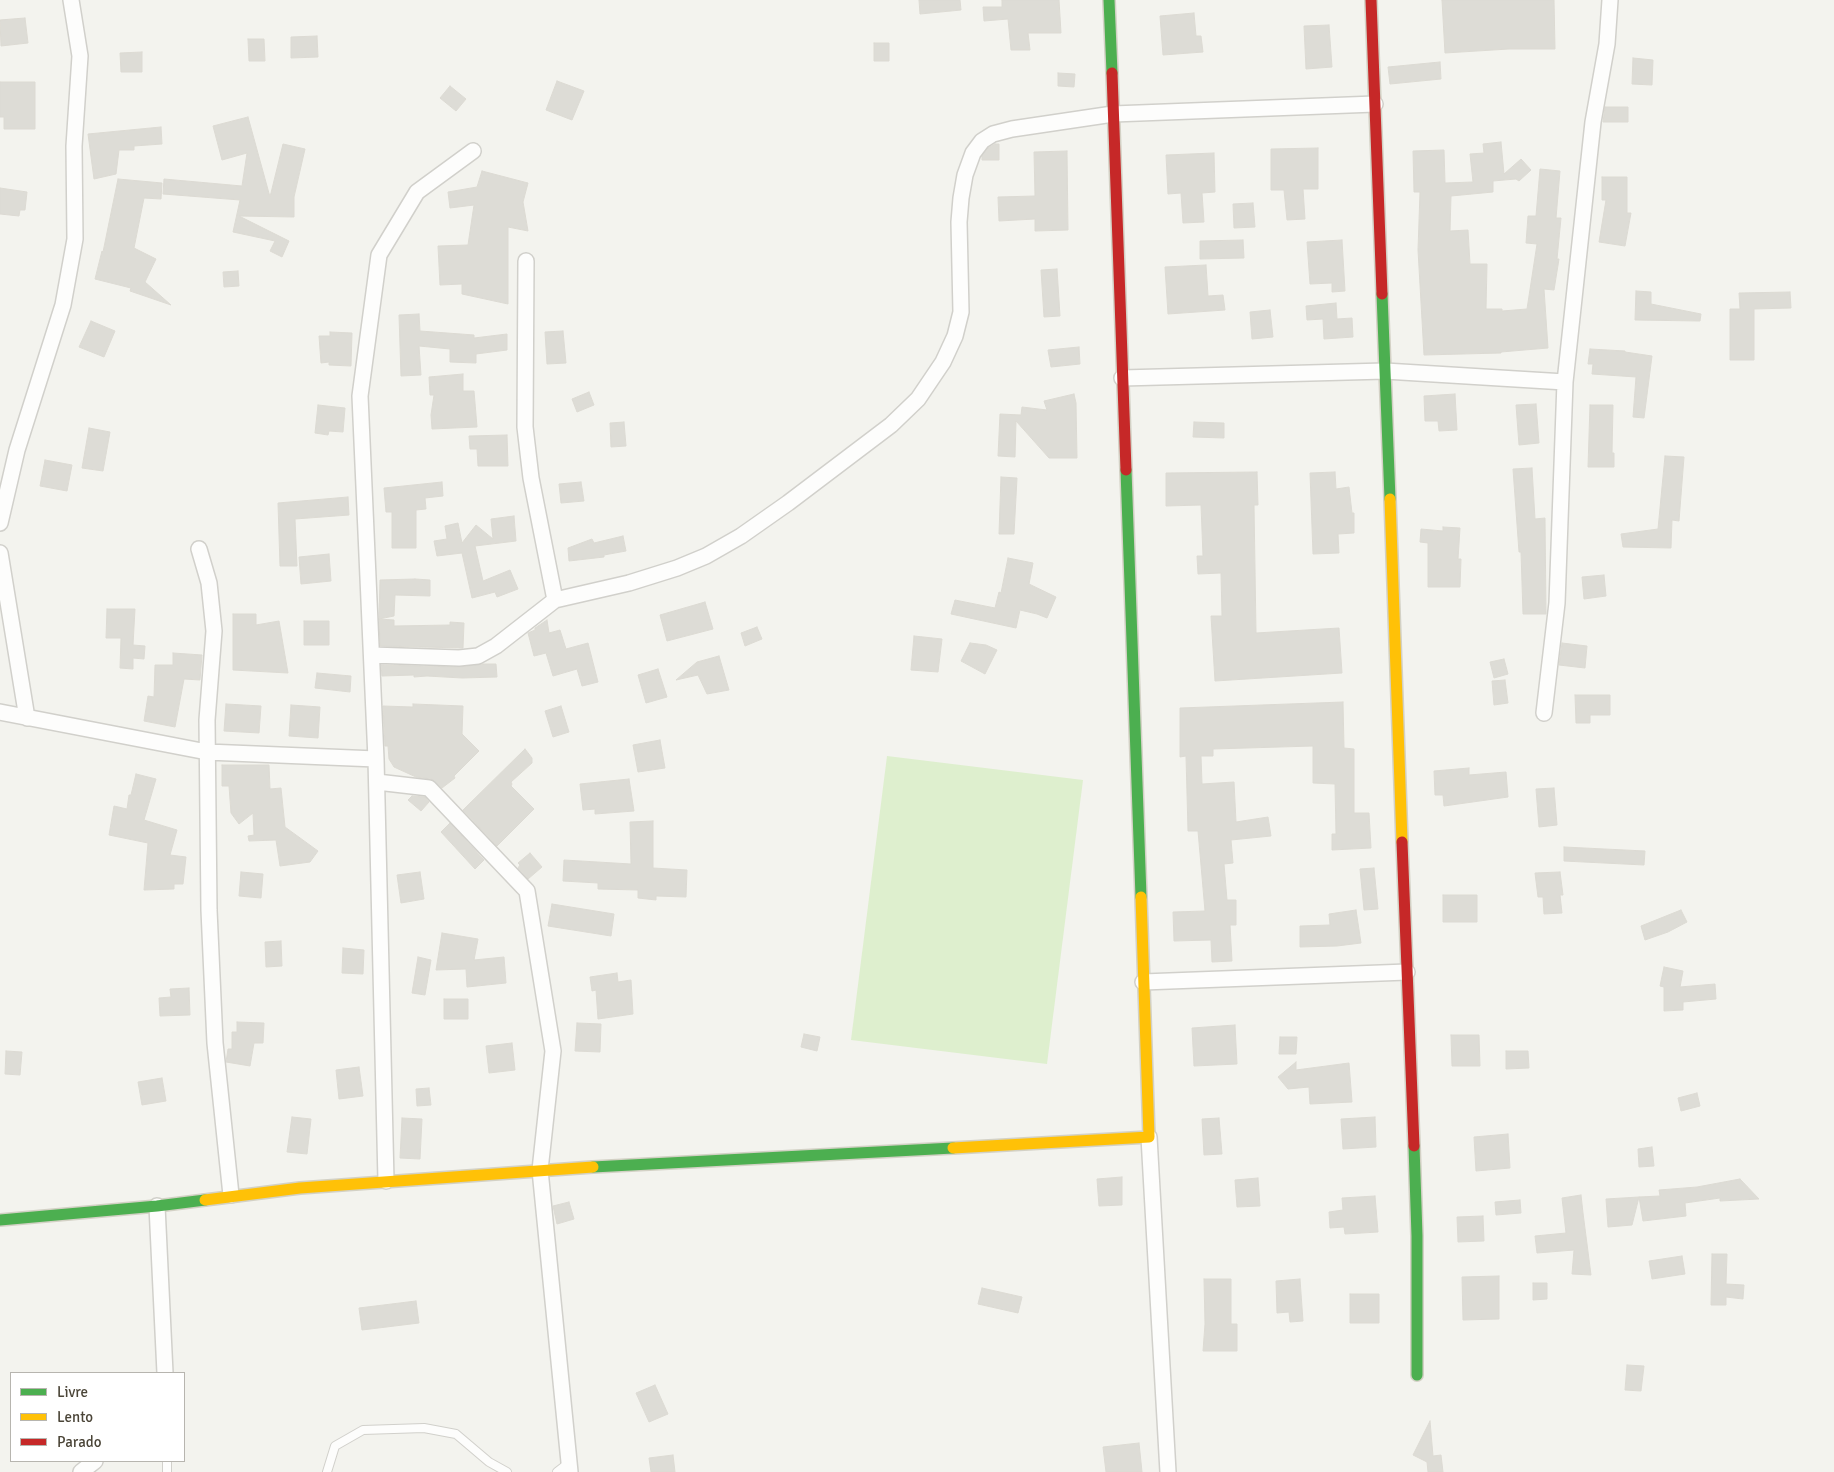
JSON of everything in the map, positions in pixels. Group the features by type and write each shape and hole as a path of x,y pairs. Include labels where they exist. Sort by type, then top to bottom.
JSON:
{"street":[{"path":"0,523 17,450 63,305 75,239 74,146 80,56 71,0"},
{"path":"1109,0 1142,982 1168,1472"},
{"path":"1371,0 1417,1236 1417,1375"},
{"path":"1544,713 1557,603 1565,382 1593,122 1607,44 1610,0"},
{"path":"372,655 459,658 478,656 496,646 555,600 629,583 677,568 706,556 734,541 891,426 918,399 943,362 955,336 961,312 960,198 965,175 973,153 982,141 993,134 1012,129 1113,114 1375,104"},
{"path":"386,1181 377,782 360,396 378,255 417,192 473,151"},
{"path":"526,261 525,427 531,478 555,600"},
{"path":"1122,378 1385,371 1565,382"},
{"path":"199,548 209,584 214,631 207,720 209,910 215,1043 231,1195"},
{"path":"0,553 27,718"},
{"path":"0,712 207,752 376,759"},
{"path":"377,782 429,788 526,890 553,1051 540,1170 570,1467"},
{"path":"1142,982 1407,972"},
{"path":"0,1220 157,1206 231,1195 386,1181 540,1170 1149,1137"},
{"path":"157,1206 165,1372"},
{"path":"81,1472 94,1462"}],"lane":[{"path":"327,1472 335,1446 363,1430 424,1428 456,1434 490,1462 507,1472"},
{"path":"557,1472 570,1467"}],"green space":[{"path":"887,756 1083,780 1047,1064 851,1040"}],"building":[{"path":"919,0 960,0 961,10 920,14"},
{"path":"1002,0 1059,0 1061,33 1028,33 1030,50 1011,50 1008,19 984,21 983,7 1002,7"},
{"path":"1442,0 1554,0 1555,49 1509,49 1445,53"},
{"path":"1194,13 1196,36 1201,36 1203,52 1163,55 1160,16"},
{"path":"25,18 28,43 1,46 0,20"},
{"path":"1329,25 1332,67 1306,69 1304,26"},
{"path":"317,36 318,57 291,58 291,37"},
{"path":"248,39 264,39 265,61 249,61"},
{"path":"874,43 889,43 889,61 874,61"},
{"path":"142,52 142,72 121,72 120,53"},
{"path":"1633,58 1653,60 1652,85 1632,84"},
{"path":"1440,62 1441,79 1390,84 1388,67"},
{"path":"1058,73 1075,74 1074,87 1058,86"},
{"path":"557,81 584,91 572,120 546,110"},
{"path":"0,82 35,82 35,129 4,129 4,117 0,117"},
{"path":"450,86 466,99 456,111 440,98"},
{"path":"1605,107 1628,107 1628,122 1603,122"},
{"path":"248,117 270,197 283,144 305,149 294,197 294,217 239,216 289,241 282,257 270,251 275,241 233,232 240,200 163,194 164,179 242,186 247,153 222,160 213,126"},
{"path":"161,127 162,144 134,146 134,150 119,150 116,174 94,179 88,134"},
{"path":"1501,142 1504,174 1521,159 1531,170 1519,181 1516,179 1493,181 1493,192 1451,196 1450,231 1468,230 1470,264 1487,264 1486,309 1502,309 1502,311 1527,309 1537,244 1526,243 1528,216 1536,216 1540,169 1560,171 1556,218 1561,218 1557,259 1559,259 1554,290 1544,289 1548,348 1501,353 1424,355 1418,250 1420,192 1414,192 1413,151 1444,150 1445,183 1473,182 1470,154 1484,153 1483,144"},
{"path":"999,144 999,160 982,160 982,156 988,148"},
{"path":"1318,148 1318,189 1303,189 1305,219 1287,220 1284,190 1271,190 1271,149"},
{"path":"1067,151 1068,230 1035,231 1035,219 999,221 998,197 1035,196 1034,152"},
{"path":"1214,153 1215,192 1202,193 1204,222 1183,223 1181,193 1168,194 1166,155"},
{"path":"482,171 528,183 523,202 528,231 508,227 508,304 462,294 462,284 440,285 438,246 468,245 474,205 450,208 448,192 477,187"},
{"path":"1602,177 1627,177 1627,213 1631,213 1625,246 1599,242 1606,200 1602,200"},
{"path":"118,179 162,183 161,199 144,198 134,248 156,259 145,282 171,305 130,291 131,288 95,279 103,252"},
{"path":"0,188 27,192 25,210 20,210 19,216 0,214"},
{"path":"1253,203 1255,227 1234,228 1233,204"},
{"path":"1243,240 1244,258 1200,259 1200,241"},
{"path":"1342,240 1345,291 1332,292 1332,283 1310,284 1307,242"},
{"path":"1206,265 1208,296 1223,295 1225,310 1168,314 1165,267"},
{"path":"1057,269 1060,316 1044,317 1041,270"},
{"path":"238,271 239,286 224,287 223,272"},
{"path":"1636,291 1651,292 1651,304 1701,314 1700,321 1635,320"},
{"path":"1790,292 1791,308 1754,309 1754,360 1730,360 1730,309 1740,309 1739,293"},
{"path":"1336,303 1337,319 1352,318 1353,337 1324,339 1323,319 1307,320 1306,306"},
{"path":"1270,310 1273,337 1252,339 1250,312"},
{"path":"419,314 420,331 474,335 474,338 507,334 507,350 476,354 476,363 450,362 450,349 419,346 421,375 401,376 399,315"},
{"path":"91,321 115,331 104,357 79,347"},
{"path":"563,331 566,363 547,364 545,332"},
{"path":"330,332 352,333 351,366 329,365 329,362 321,363 319,336 330,336"},
{"path":"1079,347 1080,364 1051,367 1048,350"},
{"path":"1590,349 1625,351 1652,356 1644,418 1633,417 1636,377 1592,374 1593,364 1588,364"},
{"path":"463,374 463,391 474,391 477,427 432,429 431,415 434,395 430,395 429,377"},
{"path":"589,392 594,405 577,412 572,399"},
{"path":"1074,394 1076,403 1077,458 1049,458 1016,421 1015,457 998,456 1000,414 1021,415 1022,407 1047,410 1044,401"},
{"path":"1455,394 1457,430 1439,431 1438,421 1425,421 1424,396"},
{"path":"1536,404 1539,443 1519,445 1516,405"},
{"path":"318,405 345,408 343,432 329,431 328,435 315,433"},
{"path":"1590,405 1613,405 1612,453 1614,453 1614,467 1588,467"},
{"path":"624,422 626,446 611,447 610,423"},
{"path":"1194,422 1224,423 1224,438 1193,437"},
{"path":"89,428 110,432 103,471 82,468"},
{"path":"507,435 508,466 478,466 477,449 470,449 469,436"},
{"path":"1665,456 1684,457 1679,521 1672,520 1671,548 1623,547 1621,534 1658,529"},
{"path":"45,460 72,465 67,491 40,486"},
{"path":"1532,468 1535,519 1545,518 1546,614 1523,614 1521,552 1519,552 1513,469"},
{"path":"1257,472 1258,505 1254,505 1256,633 1339,628 1342,673 1215,681 1211,616 1222,616 1221,573 1198,574 1197,556 1203,556 1201,505 1166,506 1166,473"},
{"path":"1335,472 1336,489 1349,487 1352,513 1354,513 1354,533 1338,534 1339,553 1313,554 1310,473"},
{"path":"1001,477 1017,478 1014,534 999,534"},
{"path":"442,482 443,496 425,498 426,509 416,510 416,548 392,548 392,512 386,512 384,488"},
{"path":"581,482 584,501 561,503 559,484"},
{"path":"348,497 349,515 295,519 297,566 280,566 278,503"},
{"path":"514,516 516,541 475,546 483,581 510,570 518,589 497,597 495,592 472,598 462,553 437,556 434,541 447,539 445,526 458,523 462,543 476,525 493,539 491,519"},
{"path":"1443,527 1460,528 1458,559 1461,559 1460,587 1428,587 1428,543 1420,542 1421,529 1443,531"},
{"path":"623,536 626,551 604,555 604,557 569,561 568,548 592,539 594,543"},
{"path":"329,554 331,581 301,584 299,557"},
{"path":"1008,558 1033,563 1029,584 1056,597 1047,618 1020,610 1016,628 951,614 955,600 995,608 999,592 1001,593"},
{"path":"1604,575 1606,596 1584,599 1582,577"},
{"path":"380,580 430,580 430,596 395,595 394,616 379,619"},
{"path":"705,602 713,629 667,641 660,615"},
{"path":"107,609 135,609 133,645 145,646 144,659 133,658 133,669 120,668 121,638 106,638"},
{"path":"233,614 256,614 256,625 279,621 288,673 233,670"},
{"path":"379,619 394,620 394,626 450,625 450,622 464,623 463,648 380,646"},
{"path":"547,620 549,633 560,630 566,649 588,643 598,682 582,686 577,669 553,676 546,653 534,656 528,633"},
{"path":"304,621 329,621 329,645 304,645"},
{"path":"757,627 762,639 745,646 741,633"},
{"path":"914,636 942,639 938,672 911,670"},
{"path":"970,643 986,645 997,650 985,674 961,661"},
{"path":"1562,643 1587,646 1585,668 1559,665"},
{"path":"173,653 202,655 200,680 184,679 175,727 144,721 148,696 154,697 155,665 173,665"},
{"path":"719,656 729,690 707,694 698,675 676,680 697,662"},
{"path":"1504,659 1508,674 1494,678 1490,662"},
{"path":"496,664 497,677 382,676 381,665 459,667"},
{"path":"658,669 667,697 646,703 638,675"},
{"path":"317,673 351,676 350,692 315,688"},
{"path":"1505,680 1508,703 1494,705 1492,681"},
{"path":"1575,695 1610,695 1610,715 1590,715 1590,723 1576,723"},
{"path":"1343,702 1344,748 1354,749 1354,813 1369,813 1371,848 1332,850 1332,834 1336,834 1335,784 1313,783 1313,746 1213,749 1213,756 1201,756 1202,784 1234,782 1236,822 1268,817 1271,836 1231,840 1233,863 1224,864 1227,900 1236,900 1236,925 1230,925 1232,961 1212,962 1211,940 1174,941 1173,912 1205,911 1198,831 1188,831 1186,756 1180,757 1180,708"},
{"path":"226,704 261,706 259,733 224,731"},
{"path":"413,704 463,706 462,734 479,751 454,776 455,778 442,788 431,779 416,777 394,767 389,759 388,746 385,746 383,706 413,707"},
{"path":"291,705 320,707 318,738 289,736"},
{"path":"561,706 569,732 553,737 545,711"},
{"path":"660,740 665,768 638,772 633,745"},
{"path":"525,749 532,758 532,763 511,782 511,786 534,809 497,846 463,810"},
{"path":"222,765 269,765 270,789 281,788 285,827 318,851 310,862 280,866 276,840 249,841 248,836 254,835 253,813 239,824 231,813 229,786 222,786"},
{"path":"1469,768 1469,775 1506,772 1508,797 1444,806 1443,795 1435,795 1434,771"},
{"path":"136,774 156,779 144,820 177,830 170,855 186,857 183,884 174,884 174,889 144,890 148,843 109,835 114,806 127,809 129,795 131,795"},
{"path":"629,779 634,811 595,814 595,809 583,810 580,784"},
{"path":"1554,788 1557,825 1539,827 1536,789"},
{"path":"412,796 425,797 429,802 421,811 408,800"},
{"path":"653,821 653,868 687,870 686,897 656,896 656,900 638,898 638,890 598,889 598,883 563,881 564,860 631,864 630,822"},
{"path":"450,823 484,860 475,869 441,832"},
{"path":"1564,847 1645,851 1644,865 1564,861"},
{"path":"530,853 542,867 528,879 518,868 520,865 518,863"},
{"path":"1374,868 1378,909 1364,910 1360,869"},
{"path":"241,872 263,874 261,898 239,896"},
{"path":"420,872 424,899 401,903 397,875"},
{"path":"1560,872 1563,895 1560,895 1562,913 1544,914 1543,897 1538,897 1535,873"},
{"path":"1443,895 1477,895 1477,922 1443,922"},
{"path":"552,904 614,914 611,936 548,926"},
{"path":"1356,910 1361,943 1300,947 1300,926 1330,925 1329,914"},
{"path":"1681,910 1687,922 1668,932 1645,940 1641,926"},
{"path":"442,933 478,939 474,960 504,957 506,983 467,987 466,969 436,970"},
{"path":"281,941 282,966 266,967 265,942"},
{"path":"343,948 364,950 363,974 342,973"},
{"path":"418,957 431,960 425,995 412,993"},
{"path":"1664,967 1683,971 1680,987 1715,984 1716,999 1683,1002 1683,1010 1664,1011 1664,987 1660,986"},
{"path":"617,973 618,982 631,980 633,1014 598,1019 596,990 592,991 590,977"},
{"path":"189,988 190,1015 160,1016 159,998 171,997 170,989"},
{"path":"444,999 468,999 468,1019 444,1019"},
{"path":"237,1022 264,1023 263,1043 254,1043 250,1066 226,1062 228,1049 232,1049 232,1032 237,1032"},
{"path":"577,1023 601,1024 600,1052 575,1051"},
{"path":"1235,1025 1237,1064 1194,1066 1192,1028"},
{"path":"804,1034 820,1037 817,1051 801,1047"},
{"path":"1451,1035 1479,1035 1480,1066 1452,1066"},
{"path":"1280,1037 1297,1037 1296,1054 1279,1054"},
{"path":"512,1043 515,1070 489,1073 486,1046"},
{"path":"6,1051 22,1052 20,1075 5,1074"},
{"path":"1506,1051 1528,1051 1529,1068 1506,1069"},
{"path":"1296,1062 1296,1070 1349,1063 1352,1102 1310,1104 1309,1087 1288,1089 1278,1077"},
{"path":"359,1067 363,1096 339,1099 336,1070"},
{"path":"162,1078 166,1101 142,1105 138,1082"},
{"path":"429,1088 431,1105 417,1106 416,1089"},
{"path":"1697,1093 1700,1106 1681,1111 1678,1098"},
{"path":"292,1117 311,1119 307,1154 287,1152"},
{"path":"1375,1117 1376,1147 1343,1149 1341,1119"},
{"path":"402,1118 422,1119 420,1159 400,1158"},
{"path":"1219,1118 1222,1154 1204,1155 1202,1119"},
{"path":"1508,1134 1510,1168 1476,1171 1474,1137"},
{"path":"1652,1147 1654,1166 1639,1167 1638,1149"},
{"path":"1122,1177 1122,1205 1099,1206 1097,1179"},
{"path":"1258,1178 1260,1206 1237,1207 1235,1180"},
{"path":"1740,1179 1759,1199 1720,1201 1720,1198 1685,1203 1686,1216 1643,1221 1639,1197 1660,1196 1659,1190 1697,1187"},
{"path":"1581,1195 1591,1275 1572,1274 1574,1250 1537,1253 1535,1236 1566,1233 1562,1198"},
{"path":"1375,1196 1378,1232 1345,1234 1344,1227 1330,1228 1329,1212 1343,1210 1342,1198"},
{"path":"1639,1197 1632,1225 1608,1227 1606,1199"},
{"path":"1520,1200 1521,1213 1496,1215 1495,1202"},
{"path":"569,1202 574,1219 557,1224 553,1206"},
{"path":"1483,1216 1484,1241 1458,1242 1457,1217"},
{"path":"1712,1254 1727,1254 1726,1284 1744,1285 1743,1299 1726,1297 1726,1305 1711,1305"},
{"path":"1682,1256 1685,1274 1652,1279 1649,1261"},
{"path":"1499,1276 1499,1319 1463,1320 1462,1277"},
{"path":"1204,1279 1231,1279 1231,1324 1237,1324 1237,1351 1203,1351 1205,1324"},
{"path":"1300,1279 1303,1321 1290,1322 1289,1312 1277,1313 1276,1281"},
{"path":"1533,1283 1547,1283 1547,1299 1533,1300"},
{"path":"982,1288 1022,1297 1018,1313 978,1304"},
{"path":"1350,1294 1379,1294 1379,1323 1350,1323"},
{"path":"416,1301 419,1323 362,1330 359,1308"},
{"path":"1627,1365 1644,1366 1641,1391 1625,1390"},
{"path":"655,1385 668,1414 649,1422 636,1393"},
{"path":"1430,1421 1433,1456 1441,1455 1443,1472 1428,1472 1427,1462 1413,1455"},
{"path":"1139,1443 1142,1472 1106,1472 1103,1447"},
{"path":"673,1455 675,1472 651,1472 649,1458"}],"traffic: fast":[{"path":"1109,0 1112,73"},
{"path":"1382,294 1390,499"},
{"path":"1126,470 1141,897"},
{"path":"1414,1146 1417,1236 1417,1375"},
{"path":"593,1167 953,1148"},
{"path":"0,1220 205,1200"}],"traffic: slow":[{"path":"1390,499 1402,842"},
{"path":"953,1148 1149,1137 1141,897"},
{"path":"205,1200 300,1188 593,1167"}],"traffic: jam":[{"path":"1371,0 1382,294"},
{"path":"1112,73 1126,470"},
{"path":"1402,842 1414,1146"}]}
